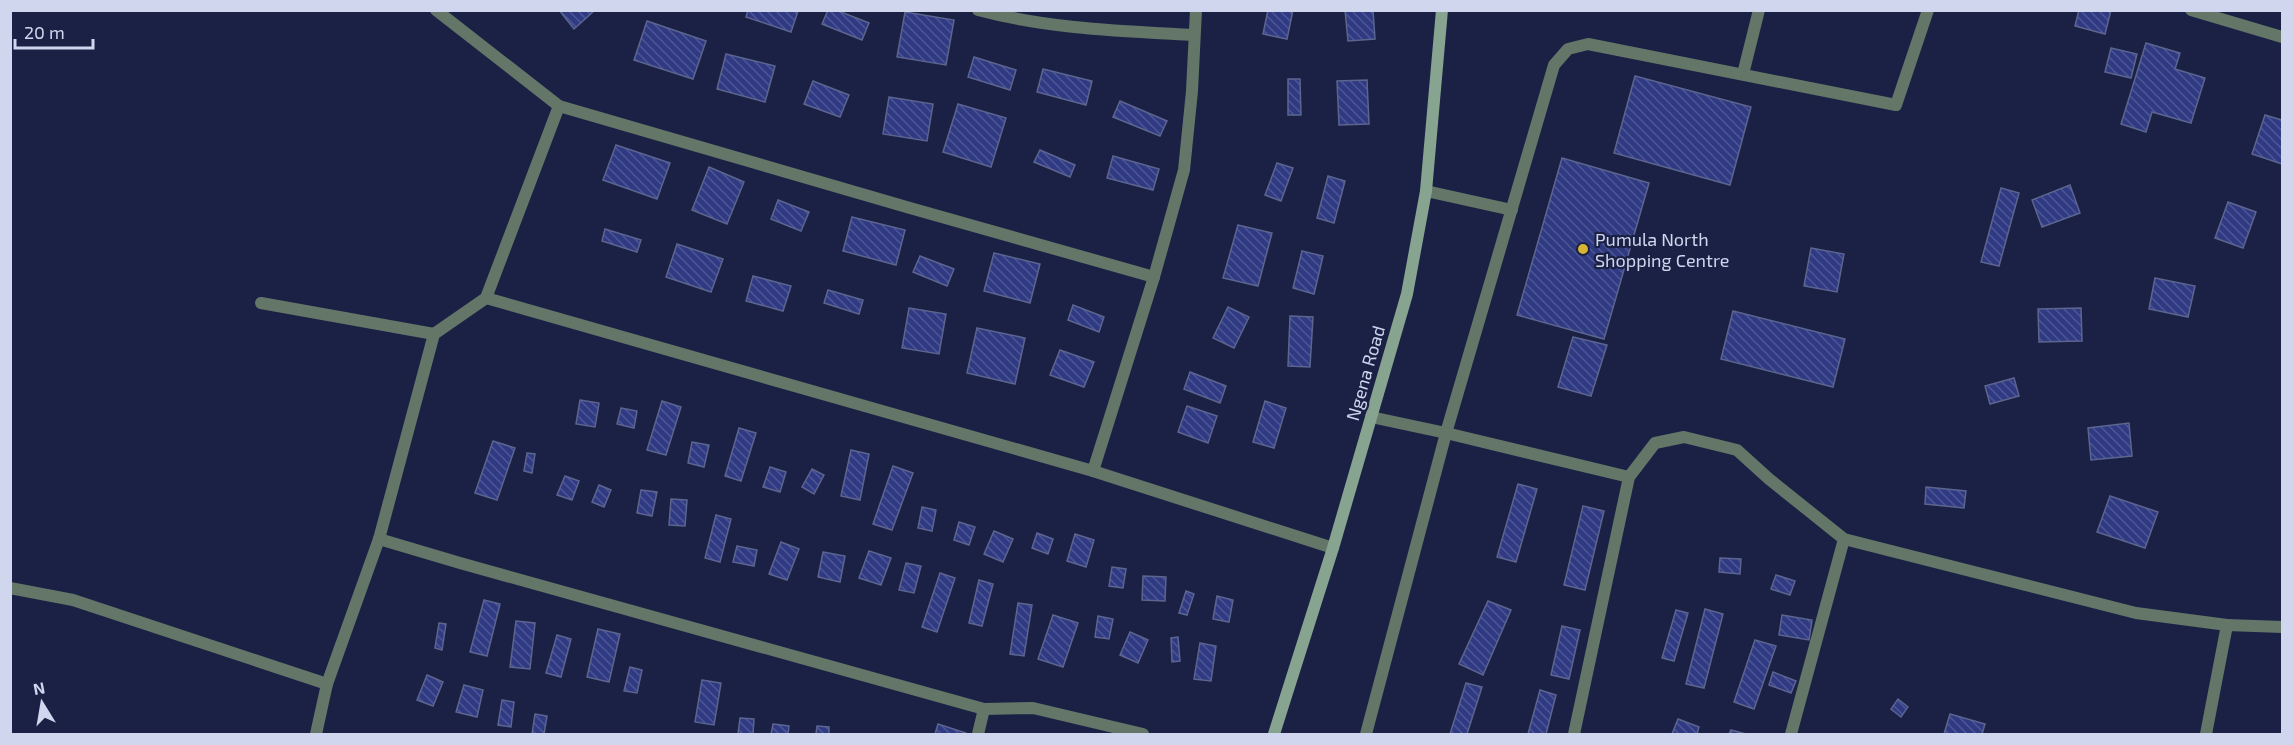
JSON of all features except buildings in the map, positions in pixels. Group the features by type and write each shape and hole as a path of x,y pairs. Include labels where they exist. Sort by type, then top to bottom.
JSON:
{"street":[{"path":"436,10 560,106 1154,277"},
{"path":"978,10 1002,17 1082,29 1194,35"},
{"path":"1093,471 1154,277 1184,170 1192,91 1196,10"},
{"name":"Ngena Road","path":"1274,735 1334,548 1407,294 1426,191 1442,10"},
{"path":"1743,74 1759,10"},
{"path":"1366,735 1446,433 1554,65 1568,49 1588,44 1896,105 1928,10"},
{"path":"2191,10 2283,38"},
{"path":"316,735 327,684 380,539 434,333 486,298 560,106"},
{"path":"1426,191 1512,210"},
{"path":"486,298 1093,471 1334,548"},
{"path":"261,303 434,333"},
{"path":"1371,417 1629,477"},
{"path":"1574,735 1629,477 1655,443 1684,437 1737,450 1769,479 1844,539 2136,613 2227,625 2283,627"},
{"path":"380,539 984,709 1033,708 1143,735"},
{"path":"1791,735 1844,539"},
{"path":"10,588 73,600 327,684"},
{"path":"2206,735 2227,625"},
{"path":"978,735 984,709"}],"place":[{"name":"Pumula North Shopping Centre","path":"1583,249"}]}
